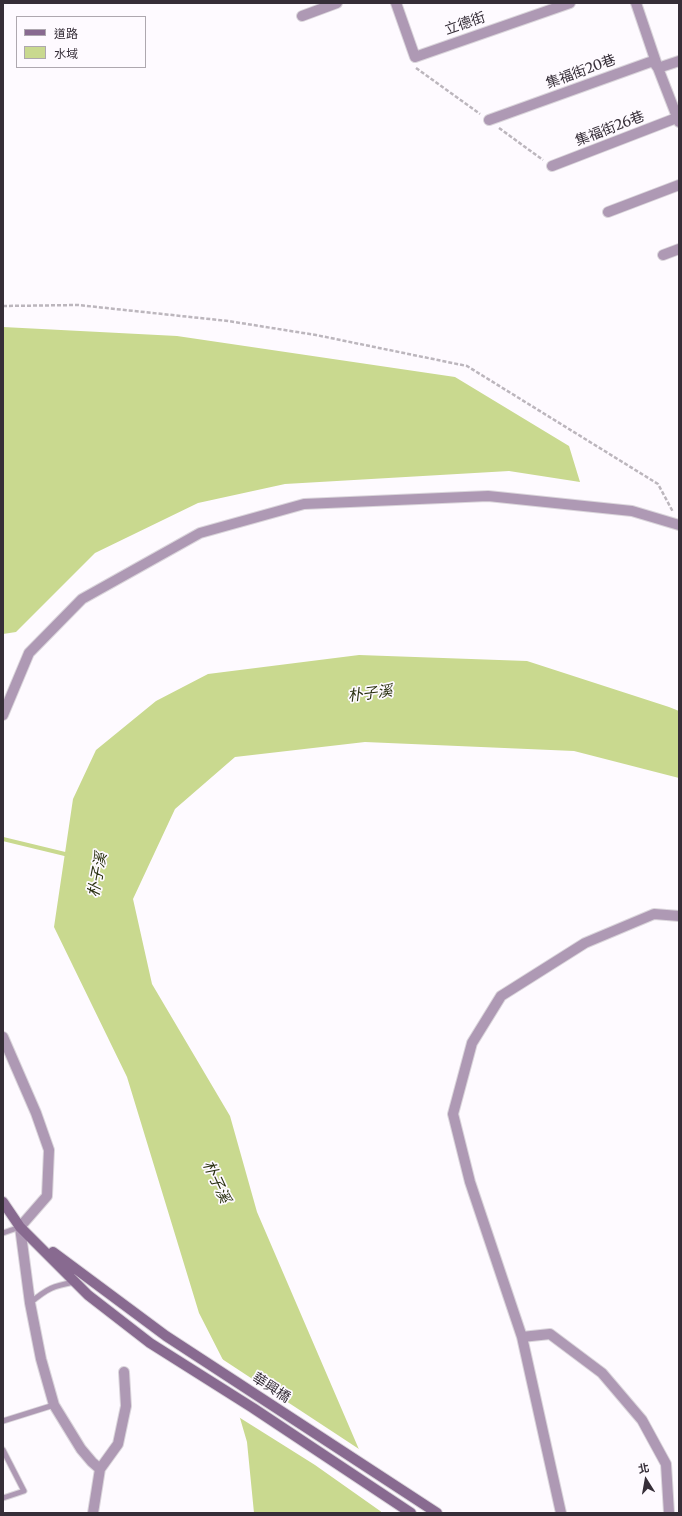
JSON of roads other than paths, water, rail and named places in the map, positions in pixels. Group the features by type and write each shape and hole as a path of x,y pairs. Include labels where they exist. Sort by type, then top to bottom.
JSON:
{"street":[{"path":"302,16 337,3"},
{"name":"立德街","path":"396,3 415,57 570,3"},
{"path":"636,3 658,68 679,119"},
{"name":"集福街20巷","path":"489,120 653,60 658,68"},
{"path":"658,68 679,61"},
{"name":"集福街26巷","path":"552,166 679,119"},
{"path":"608,212 679,185"},
{"path":"663,255 679,249"},
{"path":"3,715 29,653 82,600 200,533 304,504 488,496 632,511 677,521"},
{"path":"561,1513 522,1337 470,1182 453,1114 472,1043 501,996 585,943 654,914 679,916"},
{"path":"3,1037 36,1113 49,1150 47,1196 20,1227"},
{"path":"3,1202 20,1227 30,1303 41,1359 54,1406 81,1449 100,1469"},
{"name":"華興橋","path":"20,1227 166,1336 437,1513"},
{"name":"華興橋","path":"20,1227 88,1295 150,1343 253,1408 411,1513"},
{"path":"522,1337 550,1334 602,1373 642,1420 666,1464 669,1513"},
{"path":"93,1513 100,1469 118,1444 126,1406 124,1372"}],"lane":[{"path":"3,1233 20,1227"},
{"path":"30,1303 46,1290 57,1285 76,1282"},
{"path":"3,1421 54,1406"},
{"path":"3,1450 24,1491 3,1498"}],"water":[{"path":"3,327 177,336 455,377 569,446 580,482 509,471 285,484 198,503 95,553 16,632 3,634"},
{"name":"朴子溪","path":"359,655 527,661 669,707 679,711 679,778 574,751 365,742 235,757 175,809 133,899 152,984 230,1116 257,1212 382,1503 381,1513 254,1513 247,1442 223,1360 199,1313 127,1077 54,927 73,799 96,750 156,701 208,674"}],"waterway":[{"path":"3,839 69,855"}]}
